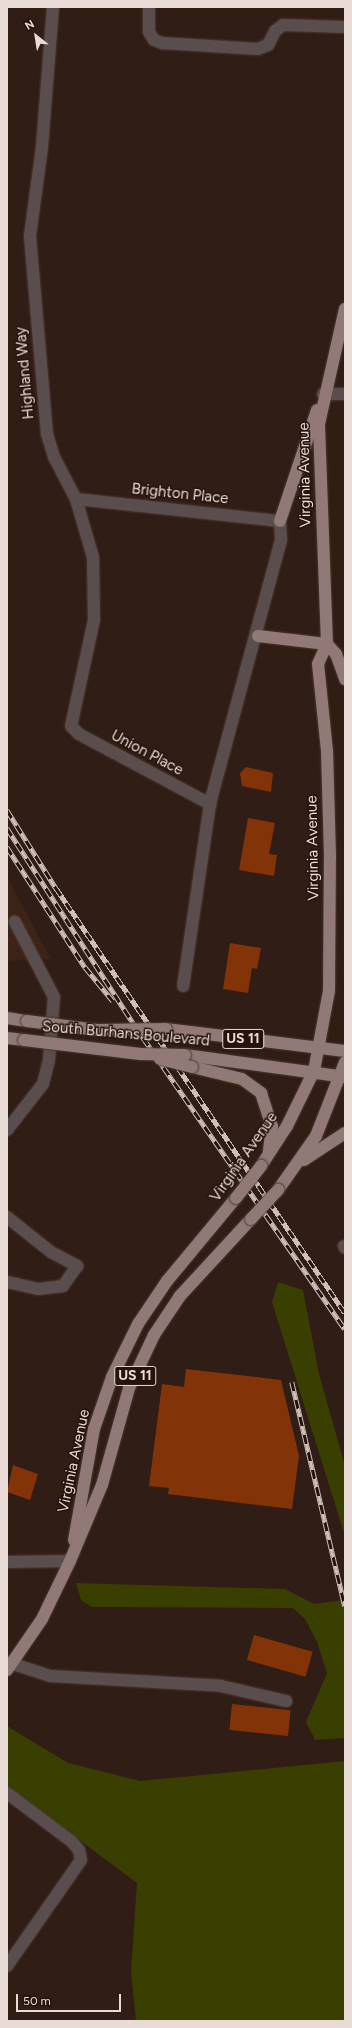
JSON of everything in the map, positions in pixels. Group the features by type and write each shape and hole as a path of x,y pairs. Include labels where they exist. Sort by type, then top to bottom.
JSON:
{"main road":[{"name":"Virginia Avenue","path":"70,1561 94,1429 112,1377 138,1324 166,1281 236,1198 269,1155 314,1071 320,1050 329,991 330,857 326,751 318,664 328,644 318,459 323,394 345,309"},
{"path":"280,521 300,452 323,394"},
{"path":"258,636 328,644"},
{"name":"Virginia Avenue","path":"328,644 336,654 345,679"},
{"name":"South Burhans Boulevard","path":"7,1018 97,1030 166,1028 320,1050 345,1051"},
{"name":"South Burhans Boulevard","path":"7,1038 140,1054 186,1055 314,1071 343,1077"},
{"name":"US 11","path":"140,1054 242,1079 261,1092 272,1126 269,1155"},
{"name":"Virginia Avenue","path":"9,1664 46,1612 70,1561 102,1485 129,1388 154,1335 180,1296 278,1190 298,1165 316,1136 343,1077 345,1062"},
{"path":"298,1165 345,1133"}],"street":[{"name":"Highland Way","path":"53,7 42,147 31,208 31,261 47,434 54,457 76,499 92,557 95,590 92,639 71,726"},
{"path":"149,7 150,36 162,43 258,49 268,45 275,30 283,25 345,27"},
{"path":"323,394 345,394"},
{"name":"Brighton Place","path":"76,499 280,521"},
{"name":"Virginia Avenue","path":"183,986 210,804 258,636 281,540 280,521"},
{"name":"Union Place","path":"71,726 79,734 210,804"},
{"path":"7,1130 43,1084 49,1060 54,997 15,922"},
{"path":"7,1217 51,1252 77,1266 63,1286 38,1289 7,1282"},
{"path":"7,1562 70,1561"},
{"path":"9,1664 50,1676 222,1686 286,1700"},
{"path":"7,1793 71,1841 79,1850 81,1860 7,1966"}],"shaded area":[{"path":"7,877 51,959 7,961"}],"green space":[{"path":"278,1282 303,1290 319,1374 345,1466 345,1536 272,1302"},
{"path":"76,1583 285,1589 314,1604 345,1600 345,1738 315,1740 306,1722 327,1673 317,1642 305,1619 293,1608 92,1607 81,1600"},
{"path":"7,1726 68,1763 140,1781 345,1761 345,2021 136,2021 131,1972 137,1883 7,1786"}],"building":[{"path":"246,767 273,773 271,792 242,786 240,773"},
{"path":"248,818 275,823 269,854 277,855 274,876 239,870"},
{"path":"230,943 261,948 257,969 252,968 248,993 223,989"},
{"path":"186,1369 281,1380 299,1456 292,1509 168,1494 169,1488 149,1486 162,1384 184,1387"},
{"path":"13,1465 38,1474 30,1500 7,1492"},
{"path":"254,1635 313,1652 305,1677 247,1660"},
{"path":"232,1704 291,1710 288,1736 229,1730"}],"railway":[{"path":"7,810 56,888 345,1313"},
{"path":"7,828 133,1023 345,1329"},
{"path":"7,847 85,967 113,1001"},
{"path":"292,1382 345,1606"}]}
